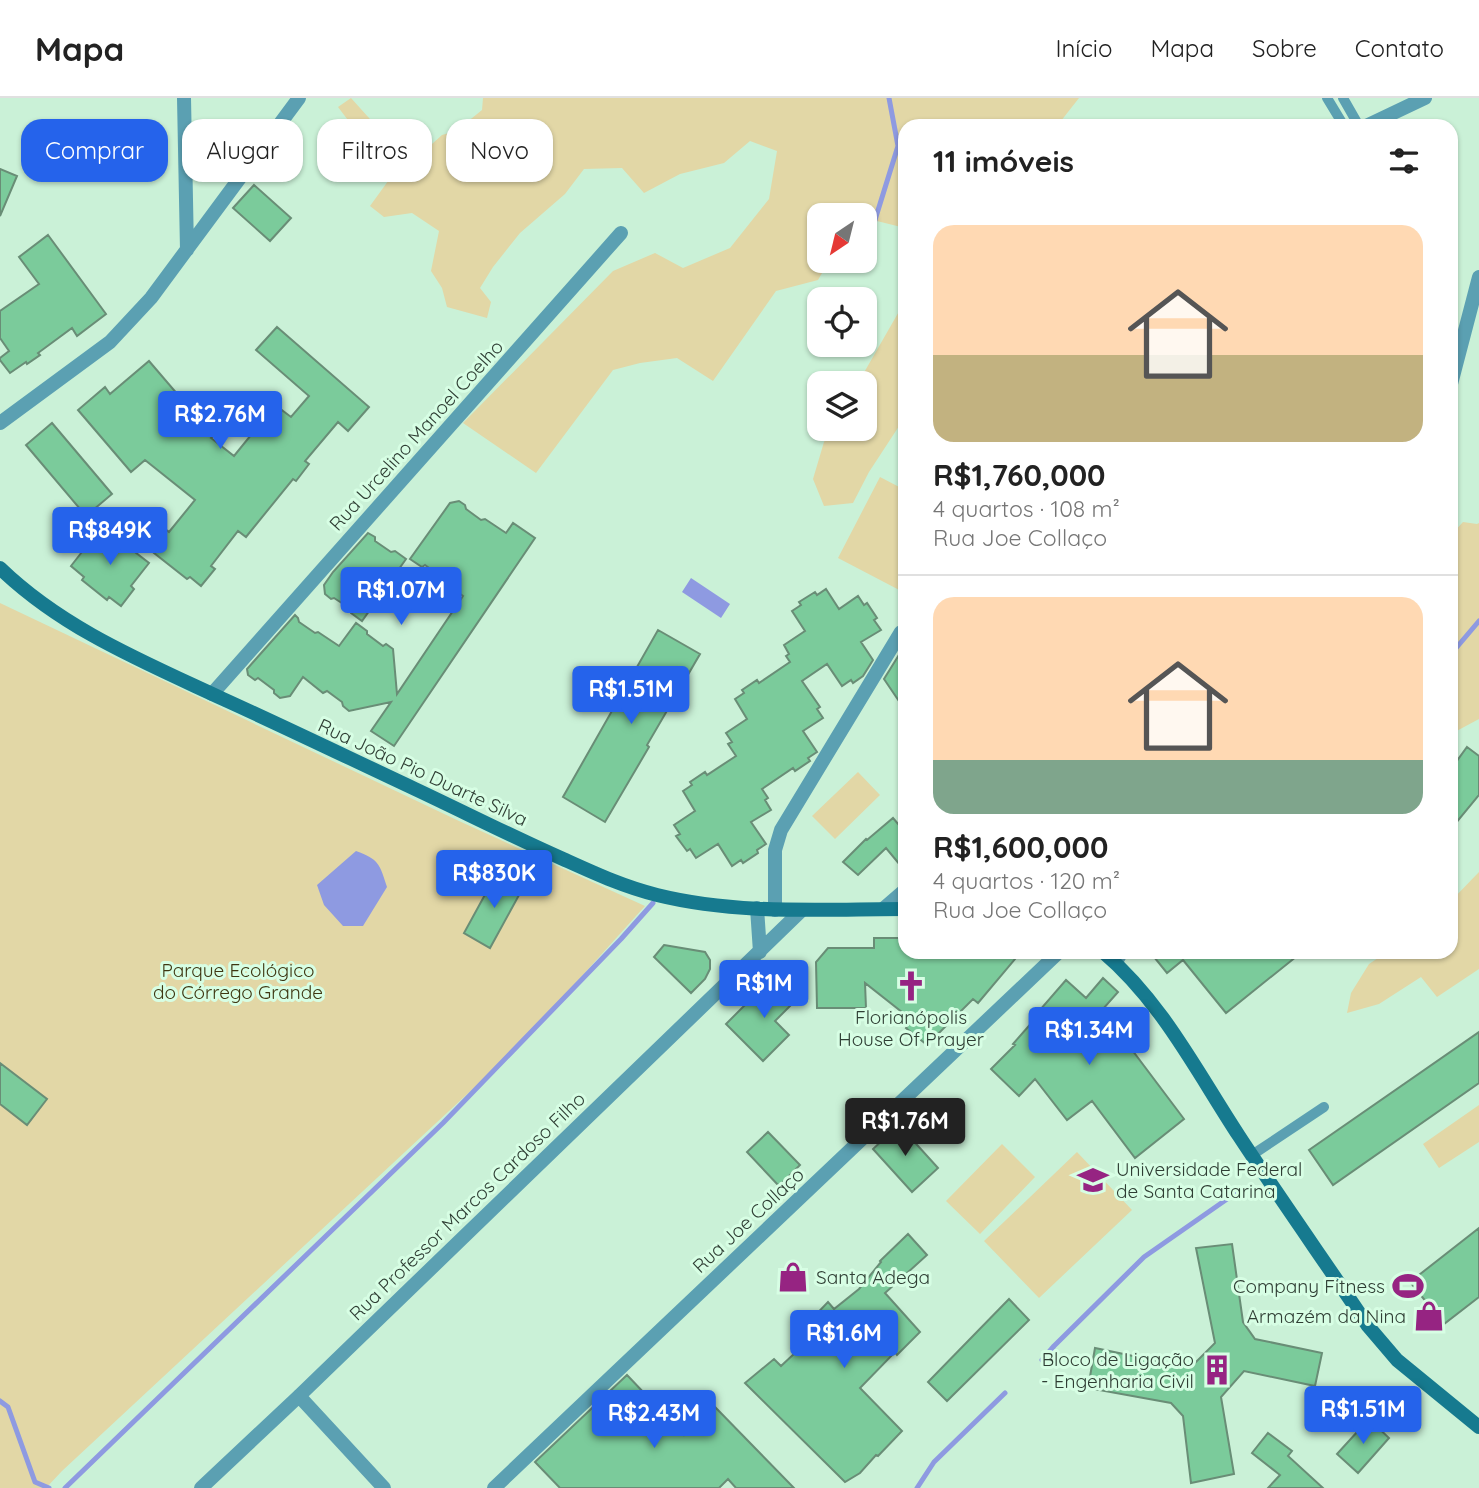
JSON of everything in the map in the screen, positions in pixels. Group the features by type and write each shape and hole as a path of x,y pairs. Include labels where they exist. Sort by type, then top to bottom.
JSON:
{"main road":[{"name":"Rua João Pio Duarte Silva","path":"0,568 35,600 116,649 427,794 506,834 632,889 724,907 802,911 898,909"},
{"path":"1121,959 1383,1346 1421,1381 1479,1427"}],"street":[{"path":"184,98 187,250"},
{"path":"0,423 110,342 151,298 299,98"},
{"path":"1381,119 1425,98"},
{"name":"Rua Urcelino Manoel Coelho","path":"212,694 621,233"},
{"path":"1458,357 1479,277"},
{"path":"775,909 775,849 780,830 898,637"},
{"path":"883,909 898,896"},
{"path":"757,908 760,952"},
{"name":"Rua Professor Marcos Cardoso Filho","path":"201,1488 802,911"},
{"name":"Rua Joe Collaço","path":"494,1488 1052,959"},
{"path":"299,1396 384,1488"}],"lane":[{"path":"1328,98 1339,119"},
{"path":"1343,98 1355,119"},
{"path":"1252,1155 1324,1107"}],"green space":[{"path":"351,98 370,119 347,119 338,107"},
{"path":"483,98 1079,98 1062,119 898,119 898,226 877,221 877,203 807,203 807,273 822,273 818,280 776,291 713,381 677,358 613,370 536,473 463,423 613,271 655,253 683,268 730,248 769,199 777,151 750,141 724,163 680,174 644,193 622,168 584,169 565,194 520,233 493,267 480,288 491,302 487,318 447,307 442,288 431,271 439,231 412,213 384,217 370,206 387,182 432,182 432,144 446,134 446,182 553,182 553,119 471,119 482,110"},
{"path":"898,313 898,428 869,472 853,503 824,506 813,479 824,442 877,441 877,371 865,371 873,357 877,357 877,350"},
{"path":"880,477 898,486 898,589 838,558"},
{"path":"1463,522 1479,523 1479,719 1458,730 1458,527"},
{"name":"Parque Ecológico do Córrego Grande","path":"0,603 459,821 645,906 519,1046 46,1488 0,1488"},
{"path":"858,772 880,795 835,839 812,816"},
{"path":"1479,872 1479,969 1437,997 1421,977 1379,1004 1347,1013 1351,993 1369,964 1376,959 1458,959 1458,894"},
{"path":"1479,1105 1479,1142 1439,1168 1423,1144"},
{"path":"1002,1144 1035,1177 980,1234 946,1201"},
{"path":"1077,1152 1132,1210 1039,1298 984,1241"}],"water":[{"path":"691,578 730,604 721,618 682,592"},
{"path":"356,851 378,864 387,887 363,926 343,926 324,905 317,885"}],"building":[{"path":"0,169 17,176 0,216"},
{"path":"254,185 291,218 270,241 233,208"},
{"path":"48,235 106,314 77,336 72,328 38,353 40,355 10,373 0,360 9,351 0,338 0,311 39,284 19,257"},
{"path":"277,327 369,407 348,431 338,422 305,461 309,464 296,481 293,479 246,537 238,531 211,566 215,569 201,586 190,577 187,579 149,549 165,529 169,532 195,500 145,460 131,472 78,410 105,387 110,394 149,361 191,410 188,412 215,434 211,438 234,456 260,424 264,427 279,408 291,417 309,396 256,350"},
{"path":"52,423 112,494 86,516 26,445"},
{"path":"459,501 481,520 485,519 506,533 513,523 535,538 394,746 371,731 391,702 349,711 342,702 327,691 323,693 303,677 290,696 280,698 258,678 255,680 248,675 247,669 295,615 299,622 339,646 356,623 383,646 386,644 393,649 397,694 463,596 425,565 422,567 410,559 450,503"},
{"path":"100,529 149,563 131,586 134,589 121,606 109,597 107,600 82,580 84,577 71,566"},
{"path":"368,533 391,552 395,551 406,559 362,621 351,613 351,609 325,594 324,585"},
{"path":"826,589 839,609 858,596 864,605 867,603 877,618 874,620 881,630 861,642 873,660 863,676 853,683 851,680 842,686 827,664 802,681 820,707 817,709 823,718 803,731 817,752 808,758 810,761 795,771 793,768 762,789 771,810 751,822 766,844 757,850 758,853 743,863 741,860 732,866 718,844 696,858 676,836 680,834 674,825 695,811 683,791 692,785 690,782 705,772 707,775 736,756 728,744 732,742 726,733 747,719 735,699 744,693 742,690 757,680 759,683 790,662 784,645 805,631 792,611 801,605 799,602"},
{"path":"658,630 700,654 605,822 563,797"},
{"path":"898,656 898,700 884,679"},
{"path":"1467,747 1479,756 1479,795 1458,820 1458,759"},
{"path":"893,818 898,824 898,863 886,848 858,875 843,862"},
{"path":"498,871 524,886 490,948 464,933"},
{"path":"874,938 898,938 898,959 1015,959 978,1003 973,999 927,1045 906,1028 912,1020 865,983 866,1008 817,1008 816,962 828,948 874,948"},
{"path":"664,945 705,952 710,960 710,969 705,979 691,993 654,957"},
{"path":"1156,959 1293,959 1226,1013 1183,960 1167,973"},
{"path":"1103,978 1118,992 1102,1010 1184,1119 1135,1158 1092,1101 1067,1120 1035,1079 1019,1096 991,1069 1015,1045 1013,1044 1035,1019 1033,1018 1066,980 1086,998"},
{"path":"784,979 801,995 775,1021 789,1035 763,1061 726,1024 752,998 758,1005"},
{"path":"1479,1032 1479,1083 1333,1185 1309,1150"},
{"path":"0,1063 47,1099 27,1125 0,1104"},
{"path":"899,1125 938,1168 912,1192 873,1149"},
{"path":"768,1132 800,1165 779,1186 747,1152"},
{"path":"1479,1228 1479,1297 1444,1324 1410,1282"},
{"path":"908,1234 927,1255 885,1293 920,1332 897,1355 895,1352 860,1388 902,1431 860,1473 845,1482 745,1383 774,1359 781,1366 811,1338 803,1328 828,1302 834,1309 859,1289 880,1261"},
{"path":"1232,1244 1243,1322 1255,1339 1322,1353 1315,1386 1244,1371 1221,1397 1234,1474 1191,1483 1183,1416 1171,1403 1088,1388 1095,1348 1190,1368 1215,1343 1196,1248"},
{"path":"1009,1299 1029,1320 947,1401 928,1382"},
{"path":"627,1375 684,1435 714,1406 794,1488 736,1488 728,1479 719,1488 560,1488 535,1462"},
{"path":"1369,1419 1389,1438 1358,1473 1337,1454"},
{"path":"1268,1433 1292,1451 1288,1456 1323,1488 1268,1488 1280,1475 1252,1453"}],"waterway":[{"path":"877,214 898,146 889,98"},
{"path":"1458,646 1479,621"},
{"path":"65,1488 443,1123 653,903"},
{"path":"1042,1360 1144,1257 1240,1190"},
{"path":"917,1488 934,1462 1005,1393"},
{"path":"0,1401 8,1407 35,1482 49,1488"}],"place":[{"name":"Florianópolis House Of Prayer","path":"911,986"},
{"name":"Universidade Federal de Santa Catarina","path":"1093,1180"},
{"name":"Santa Adega","path":"793,1277"},
{"name":"Company Fitness","path":"1408,1286"},
{"name":"Armazém da Nina","path":"1429,1316"},
{"name":"Bloco de Ligação - Engenharia Civil","path":"1217,1370"}]}
